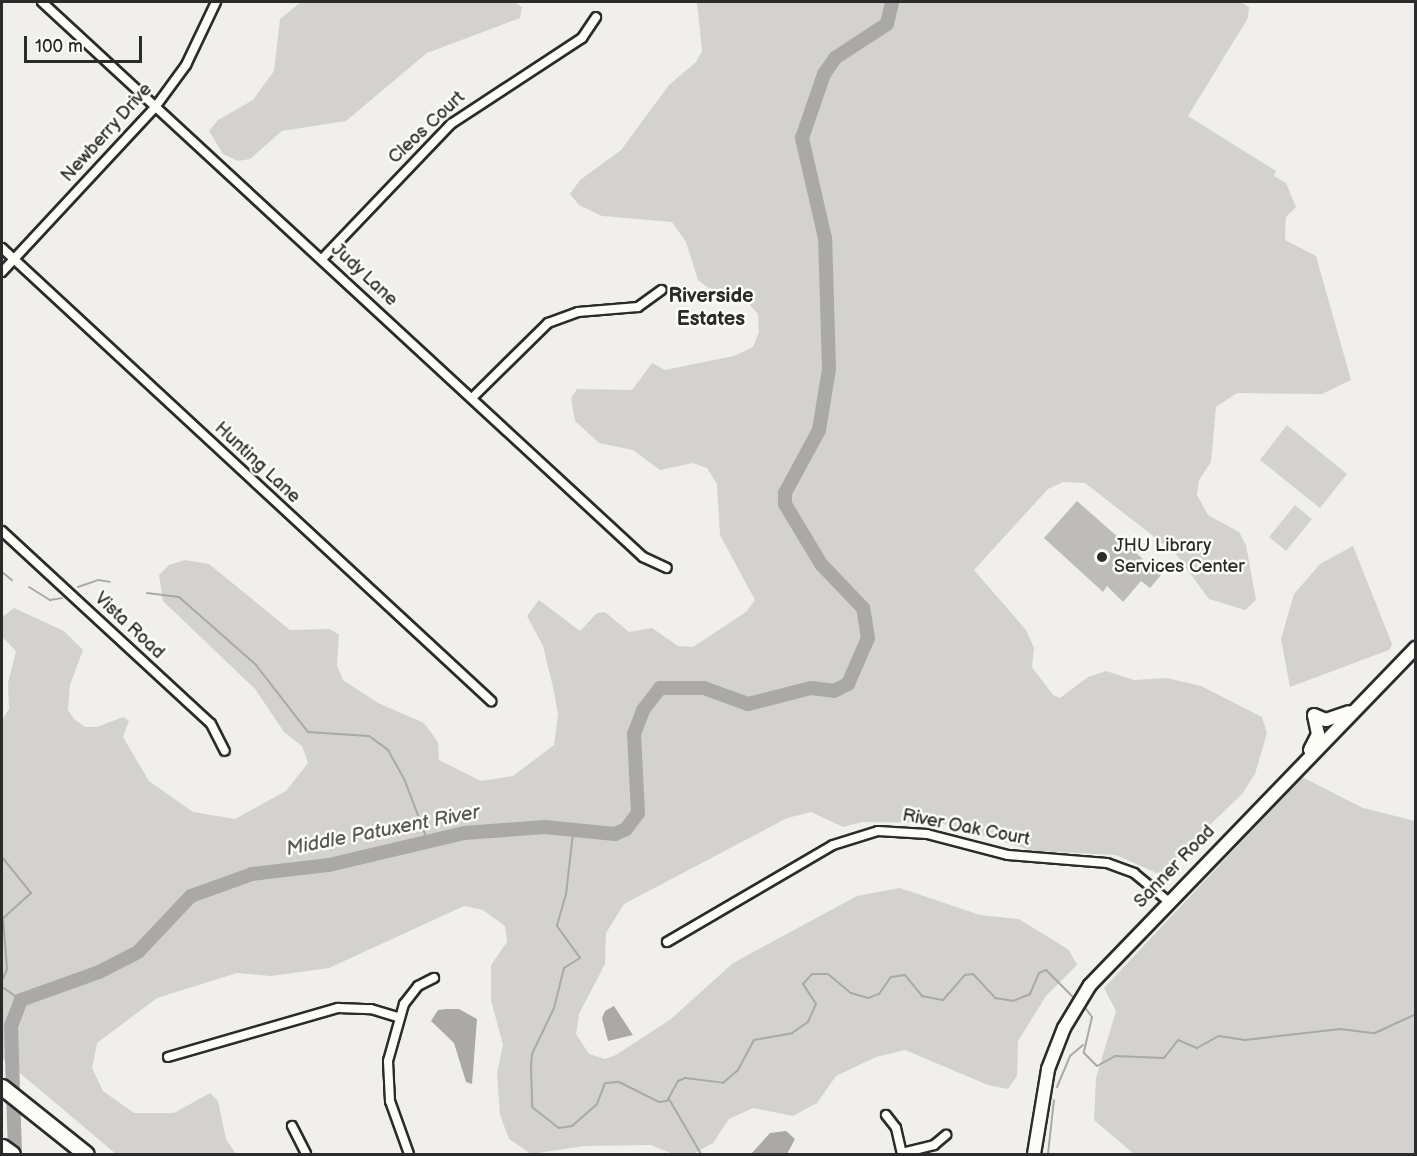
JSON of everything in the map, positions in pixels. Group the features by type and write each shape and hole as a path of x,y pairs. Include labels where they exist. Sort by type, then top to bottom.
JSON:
{"highway":[{"path":"2,1087 82,1150"},
{"path":"2,1147 12,1155"}],"main road":[{"name":"Sanner Road","path":"1034,1155 1042,1089 1073,1011 1084,993 1168,901 1416,648"},
{"path":"1302,764 1318,734 1314,715 1332,719 1358,706"}],"street":[{"name":"Judy Lane","path":"42,2 644,557 667,568"},
{"name":"Newberry Drive","path":"2,272 156,106 186,65 216,2"},
{"name":"Cleos Court","path":"322,259 451,124 582,38 596,17"},
{"name":"Hunting Lane","path":"2,248 491,701"},
{"path":"472,398 548,323 578,312 638,307 661,290"},
{"name":"Vista Road","path":"2,531 211,724 225,752"},
{"name":"River Oak Court","path":"667,942 832,844 878,831 927,834 1008,855 1101,862 1134,873 1168,901"},
{"path":"409,1155 394,1118 388,1080 398,1017 411,993 434,978"},
{"path":"168,1057 338,1008 371,1009 398,1017"},
{"path":"886,1115 896,1128 902,1154 934,1145 946,1135"},
{"path":"292,1126 306,1155"}],"shaded area":[{"path":"301,2 514,2 522,7 520,18 427,53 346,121 282,131 250,159 238,161 223,154 209,131 218,120 253,100 274,71 280,19"},
{"path":"697,2 1241,2 1249,7 1248,18 1188,116 1276,171 1274,176 1286,183 1296,207 1286,217 1285,240 1316,256 1351,380 1322,394 1237,393 1216,407 1211,462 1199,480 1197,495 1208,515 1239,532 1246,545 1256,600 1245,610 1209,599 1175,553 1085,483 1063,482 1048,489 974,570 1026,630 1034,648 1032,667 1053,695 1060,698 1088,677 1106,671 1134,680 1167,678 1201,686 1262,717 1267,733 1255,774 1242,794 1159,874 1116,855 1034,851 940,823 862,822 843,827 811,812 787,818 624,904 606,933 605,964 579,1014 576,1034 589,1054 605,1059 616,1055 671,1019 733,963 857,896 900,888 980,915 1019,919 1069,950 1077,965 1046,996 1018,1041 1017,1076 1008,1089 988,1085 905,1050 876,1057 836,1076 817,1103 793,1116 753,1108 729,1119 713,1143 693,1154 673,1154 651,1145 584,1146 531,1154 509,1139 500,1115 497,1073 503,1045 491,1000 491,965 507,942 505,926 483,910 464,906 329,968 271,976 237,973 157,998 97,1043 92,1068 103,1091 134,1113 174,1113 210,1093 218,1101 226,1139 236,1154 116,1154 2,1058 2,720 9,709 8,683 16,651 2,637 2,617 14,608 64,631 83,650 70,685 68,710 74,719 85,727 97,727 123,717 129,721 123,737 149,781 193,812 235,819 286,791 308,763 302,746 284,732 255,689 163,601 159,575 169,565 185,560 209,564 290,630 330,629 339,635 337,665 343,680 378,703 424,723 438,742 439,760 481,781 513,776 554,745 558,714 553,687 543,646 527,616 539,600 580,631 597,613 605,612 629,632 652,628 678,646 693,647 746,612 755,600 720,535 717,484 707,468 693,463 660,470 633,450 599,443 575,421 571,398 577,389 632,390 652,363 665,370 734,356 753,347 759,332 758,314 742,296 711,290 698,280 686,242 672,222 602,216 579,205 570,194 580,180 621,150 669,85 696,62 702,51"},
{"path":"1287,425 1347,474 1320,508 1260,460"},
{"path":"1295,505 1312,519 1286,551 1269,537"},
{"path":"1353,546 1392,644 1389,650 1290,687 1281,639 1294,594 1320,564"},
{"path":"1302,777 1363,808 1415,821 1415,1154 1134,1154 1094,1120 1096,1078 1116,1011 1104,988"},
{"path":"614,1006 633,1035 608,1041 602,1018 605,1011"},
{"path":"459,1009 477,1019 472,1084 466,1082 454,1043 431,1021 438,1010"},
{"path":"786,1131 795,1139 787,1154 751,1154 770,1133"}],"building":[{"name":"JHU Library Services Center","path":"1077,501 1161,575 1150,588 1141,581 1123,602 1107,586 1103,592 1044,538"}],"waterway":[{"name":"Middle Patuxent River","path":"15,1154 11,1026 21,1000 99,972 138,952 191,896 252,874 329,865 464,833 545,827 615,834 626,829 638,813 634,734 643,710 660,688 704,688 748,704 811,688 834,691 848,684 868,638 863,608 821,564 785,504 785,493 819,430 829,369 825,238 802,138 824,74 835,58 887,24 892,2"},
{"path":"2,572 12,580"},
{"path":"78,587 98,580 110,582"},
{"path":"29,587 50,600 62,598"},
{"path":"147,593 179,597 256,665 308,732 369,736 388,750 405,781 428,842"},
{"path":"573,833 566,894 557,926 580,958 564,968 554,1008 532,1054 531,1070 532,1107 559,1128 572,1126 597,1104 605,1083 619,1082 659,1102 667,1101 678,1081 685,1078 723,1083 738,1070 754,1040 792,1033 808,1022 816,1004 803,984 812,974 828,974 851,993 868,998 879,994 891,977 905,975 922,996 943,1000 965,975 973,974 995,998 1013,1001 1030,994 1039,973 1046,970 1076,1000"},
{"path":"2,857 31,893 3,918 7,969 2,981"},
{"path":"2,987 21,1000"},
{"path":"1083,1005 1092,1017 1084,1053 1097,1066 1115,1056 1164,1058 1178,1040 1197,1048 1219,1036 1245,1040 1340,1029 1375,1033 1416,1014"},
{"path":"1057,1087 1070,1056 1083,1045"},
{"path":"669,1099 701,1154"},
{"path":"1048,1154 1054,1100"}],"place":[{"name":"JHU Library Services Center","path":"1102,557"}],"district":[{"name":"Riverside Estates","path":"711,308"}]}
